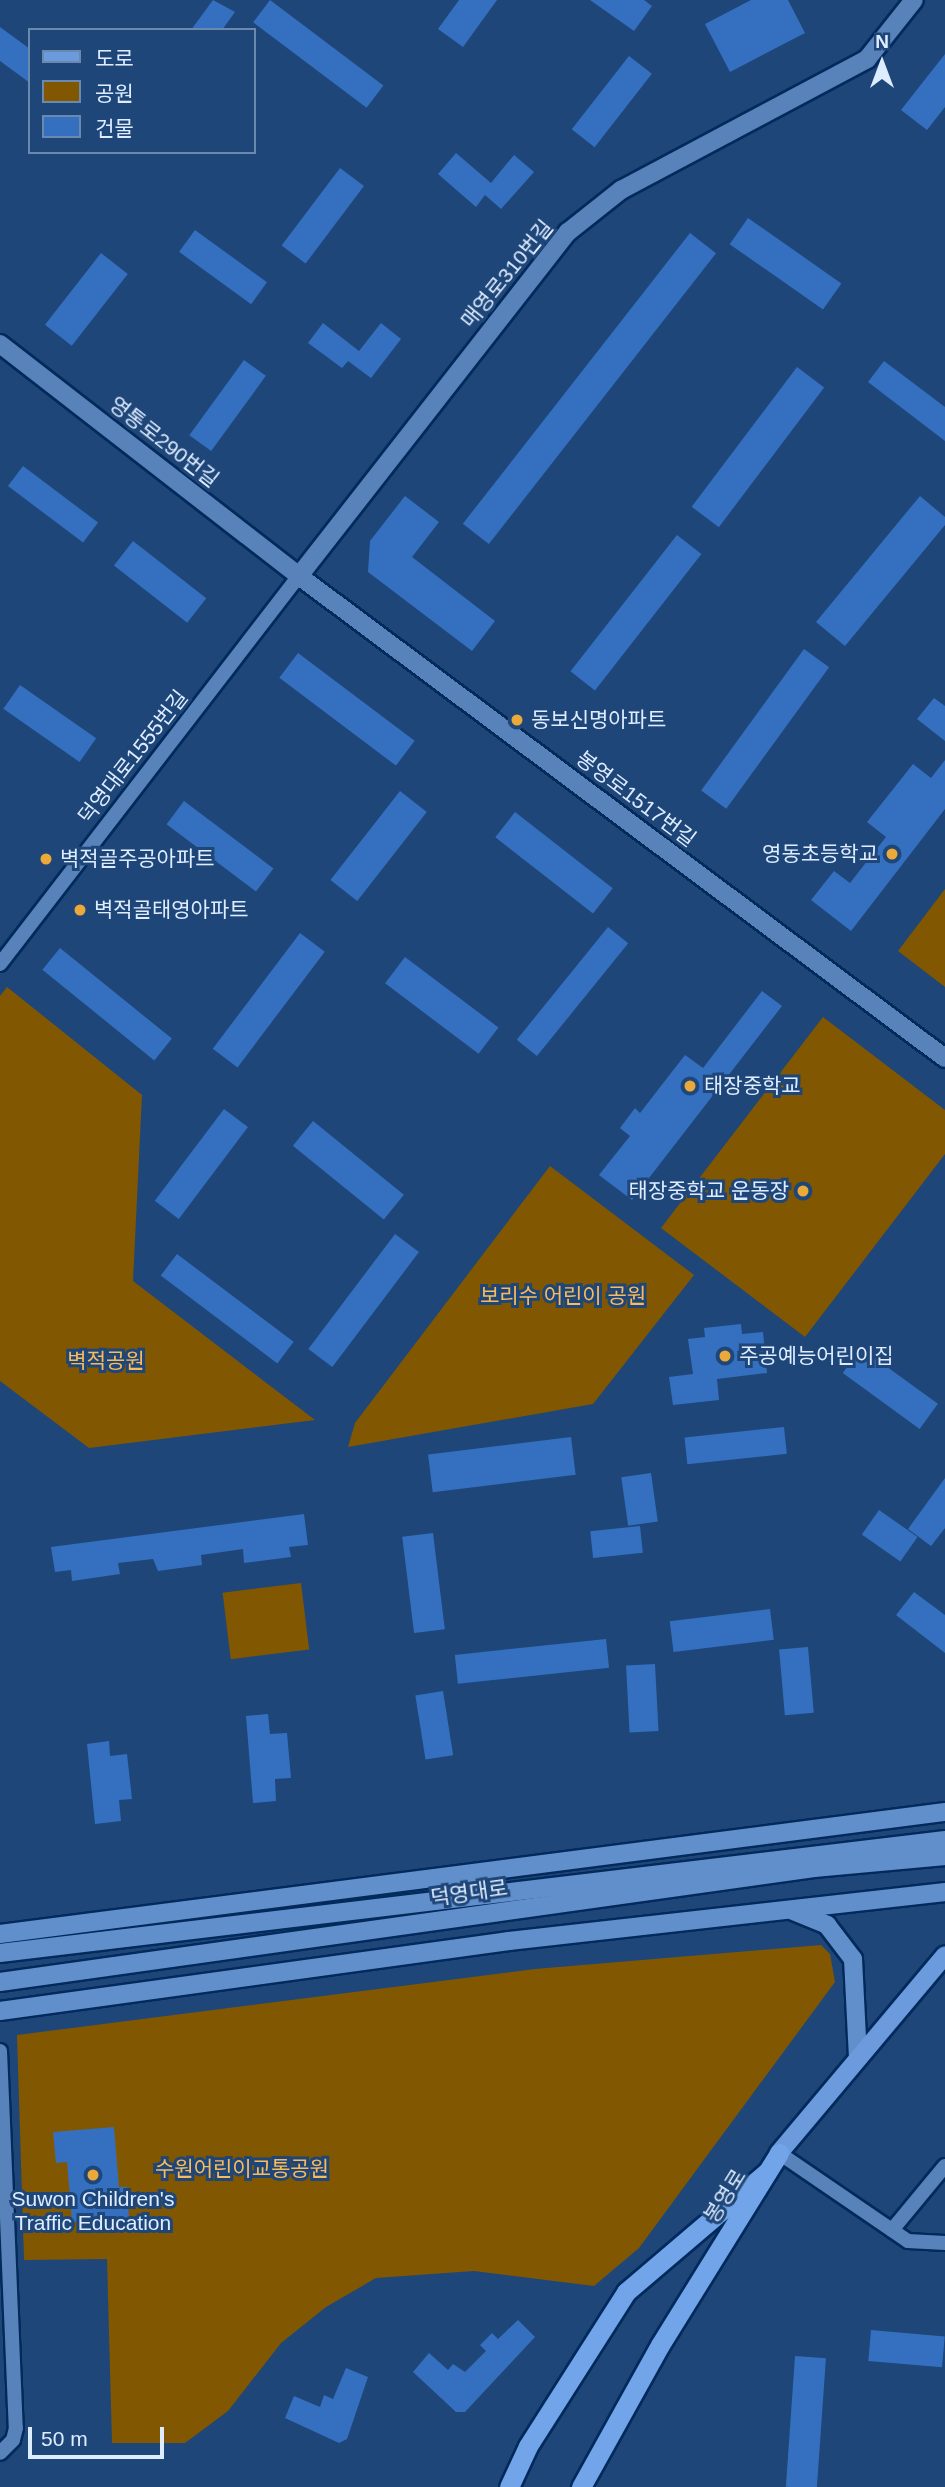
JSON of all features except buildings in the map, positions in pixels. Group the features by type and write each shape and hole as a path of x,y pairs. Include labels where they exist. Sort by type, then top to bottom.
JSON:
{"highway":[{"name":"봉영로","path":"581,2487 660,2345 779,2153"},
{"path":"509,2487 528,2446 626,2292 767,2172"}],"main road":[{"path":"0,1934 945,1812"},
{"name":"덕영대로","path":"0,1953 181,1934 945,1840"},
{"name":"덕영대로","path":"0,1982 814,1868 945,1856"},
{"path":"0,2011 509,1941 945,1892"},
{"path":"793,1911 827,1925 853,1959 858,2058"},
{"name":"봉영로","path":"779,2153 945,1955"}],"street":[{"name":"매영로310번길","path":"299,576 568,232 621,190 867,59 914,0"},
{"name":"영통로290번길","path":"0,344 299,576"},
{"name":"덕영대로1555번길","path":"0,964 299,576"},
{"name":"봉영로1517번길","path":"299,576 945,1058"},
{"path":"0,2051 16,2428 13,2440 0,2453"},
{"path":"779,2153 908,2241 945,2243"},
{"path":"892,2230 945,2166"}],"green space":[{"path":"945,889 945,987 898,951"},
{"name":"벽적공원","path":"7,987 142,1095 133,1281 315,1420 89,1448 0,1381 0,996"},
{"name":"태장중학교 운동장","path":"823,1017 945,1110 945,1154 805,1337 661,1228"},
{"name":"보리수 어린이 공원","path":"550,1166 694,1275 593,1404 348,1447 355,1423"},
{"path":"301,1583 309,1650 231,1659 223,1593"},
{"name":"수원어린이교통공원","path":"821,1945 830,1954 835,1982 639,2248 594,2286 474,2271 376,2278 326,2307 281,2343 228,2411 185,2443 112,2443 107,2259 24,2260 17,2035 535,1969"}],"place":[{"name":"동보신명아파트","path":"517,720"},
{"name":"영동초등학교","path":"892,854"},
{"name":"벽적골주공아파트","path":"46,859"},
{"name":"벽적골태영아파트","path":"80,910"},
{"name":"태장중학교","path":"690,1086"},
{"name":"태장중학교 운동장","path":"803,1191"},
{"name":"주공예능어린이집","path":"725,1356"},
{"name":"Suwon Children's Traffic Education","path":"93,2175"}]}
